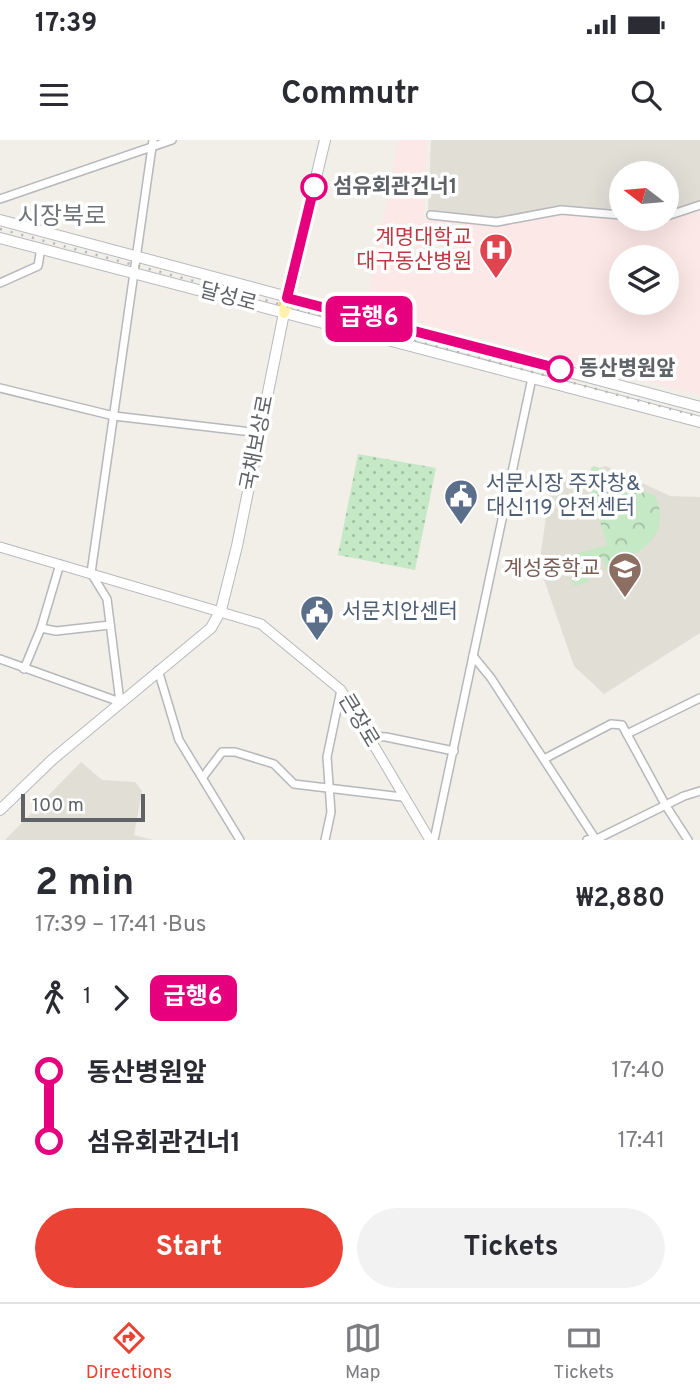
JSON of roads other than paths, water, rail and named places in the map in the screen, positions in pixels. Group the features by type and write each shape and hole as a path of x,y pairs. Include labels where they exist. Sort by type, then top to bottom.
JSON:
{"main road":[{"name":"국채보상로","path":"0,810 53,759 211,628 221,610 261,433 287,298 325,140"},
{"path":"0,220 700,407"},
{"name":"달성로","path":"0,238 700,422"}],"street":[{"path":"0,199 153,144 172,140"},
{"path":"0,659 120,702 107,599 92,573 153,144"},
{"path":"679,212 700,205"},
{"path":"431,215 497,222 561,210 609,214"},
{"path":"0,283 38,266 41,248"},
{"path":"432,840 454,751 532,378"},
{"path":"0,388 114,416 261,433"},
{"name":"큰장로","path":"0,547 221,610 261,624 341,690 402,797 432,840"},
{"path":"24,669 41,628 60,564"},
{"path":"41,628 56,631 110,625"},
{"path":"472,656 491,678 593,840 684,796 700,791"},
{"path":"158,670 179,740 240,840"},
{"path":"325,840 331,812 327,757 341,690"},
{"path":"627,734 700,698"},
{"path":"544,759 611,724 622,725 666,806 688,840"},
{"path":"368,736 386,737 454,751"},
{"path":"203,777 222,752 235,752 274,764 294,784 402,797"}],"railway":[{"path":"0,229 700,417"}],"place":[{"name":"섬유회관건너1","path":"314,187"},
{"name":"계명대학교 대구동산병원","path":"496,280"},
{"name":"동산병원앞","path":"560,369"},
{"name":"서문시장 주자창& 대신119 안전센터","path":"461,526"},
{"name":"계성중학교","path":"625,599"},
{"name":"서문치안센터","path":"317,642"}],"district":[{"name":"시장북로","path":"62,218"}]}
